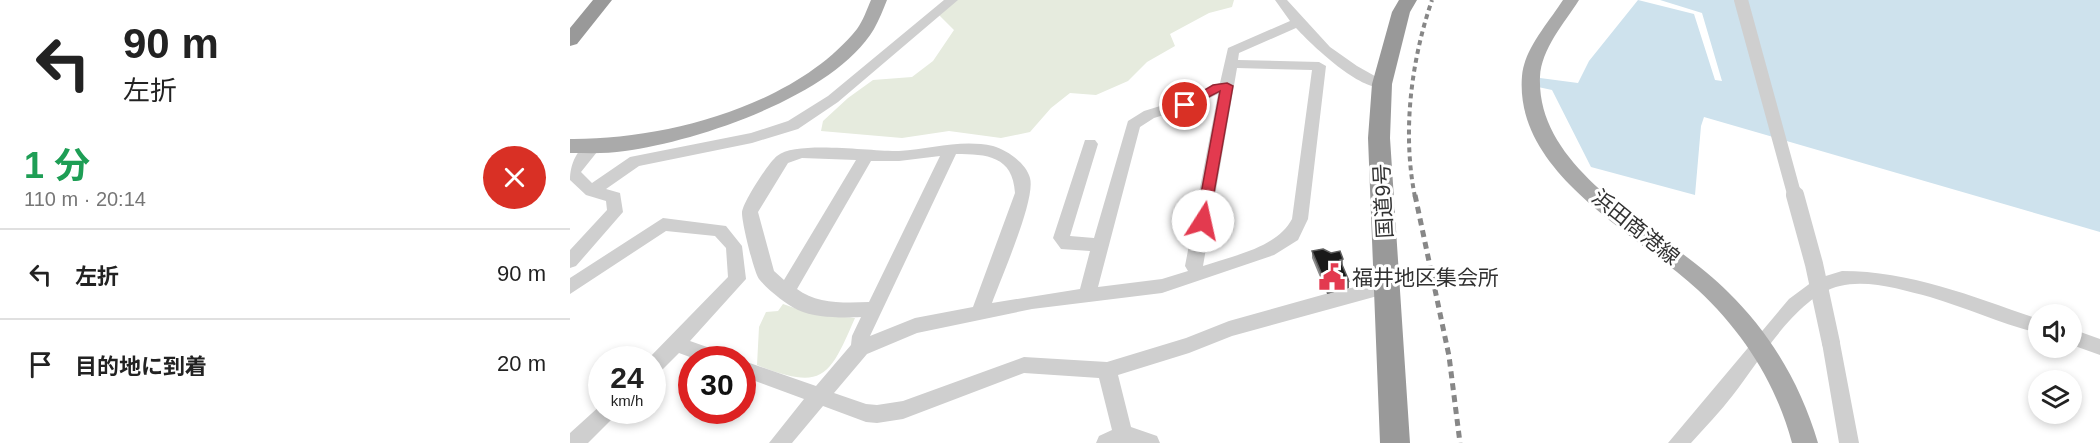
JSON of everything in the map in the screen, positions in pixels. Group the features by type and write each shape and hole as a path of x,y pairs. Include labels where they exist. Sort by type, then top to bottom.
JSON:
{"highway":[{"path":"570,40 603,0"},
{"name":"国道9号","path":"1395,443 1379,138 1382,84 1401,12 1408,0"}],"main road":[{"path":"570,146 593,147 635,143 678,135 712,125 780,95 810,79 835,60 868,23 879,0"},
{"name":"浜田商港線","path":"1571,0 1540,53 1531,74 1532,103 1546,143 1554,155 1584,185 1706,284 1760,342 1792,401 1805,443"}],"street":[{"path":"592,191 635,161 752,138 793,125 833,99 952,0"},
{"path":"1281,0 1296,23 1363,77 1382,84"},
{"path":"1741,0 1814,264 1832,343 1849,443"},
{"path":"1199,275 1194,266 1233,51 1296,23"},
{"path":"779,443 860,348 915,326 1032,302 1162,286 1199,275 1268,249 1292,235 1300,219 1319,66 1232,64"},
{"path":"1087,295 1131,130 1136,121 1227,86"},
{"path":"1090,144 1061,238 1067,244 1101,246"},
{"path":"570,261 615,212 614,197 592,191 579,182 573,172 593,147"},
{"path":"860,348 861,336 951,149"},
{"path":"874,309 847,310 803,304 783,291 766,275 750,212 756,198 783,159 801,153 899,156 951,149 980,149 1004,156 1018,169 1023,193 979,314"},
{"path":"783,291 793,283 866,156"},
{"path":"570,287 663,224 720,230 734,246 737,279 666,354"},
{"path":"1678,443 1727,388 1760,342 1823,283 1843,278 1870,278 1905,283 2028,323"},
{"path":"756,373 866,413 877,414 903,410 1024,365 1107,370 1189,345 1240,326 1329,300 1386,287"},
{"path":"2082,340 2100,346"},
{"path":"1107,370 1115,438 1150,443"},
{"path":"574,443 594,424"}],"shaded area":[{"path":"957,0 1234,0 1232,7 1209,13 1170,34 1175,46 1147,62 1128,81 1096,95 1070,93 1051,108 1030,132 1001,138 949,131 902,138 821,131 823,121 848,98 873,80 912,77 933,61 954,30 939,15"},
{"path":"783,304 812,314 855,318 838,354 821,374 796,377 757,365 759,327 766,312 778,311"}],"water":[{"path":"1638,0 1694,14 1715,80 1722,81 1702,13 1660,0 2100,0 2100,232 1704,117 1701,126 1695,195 1591,167 1552,90 1538,87 1540,78 1578,83 1589,61"}],"building":[{"name":"福井地区集会所","path":"1323,249 1331,253 1340,251 1343,259 1340,260 1349,281 1327,287 1312,251"}],"railway":[{"path":"1415,197 1409,148 1411,97 1419,48 1432,0"},
{"path":"1415,195 1449,356 1460,443"}],"place":[{"name":"福井地区集会所","path":"1332,277"}],"route":[{"path":"1185,105 1217,88 1227,86 1203,221"}]}
